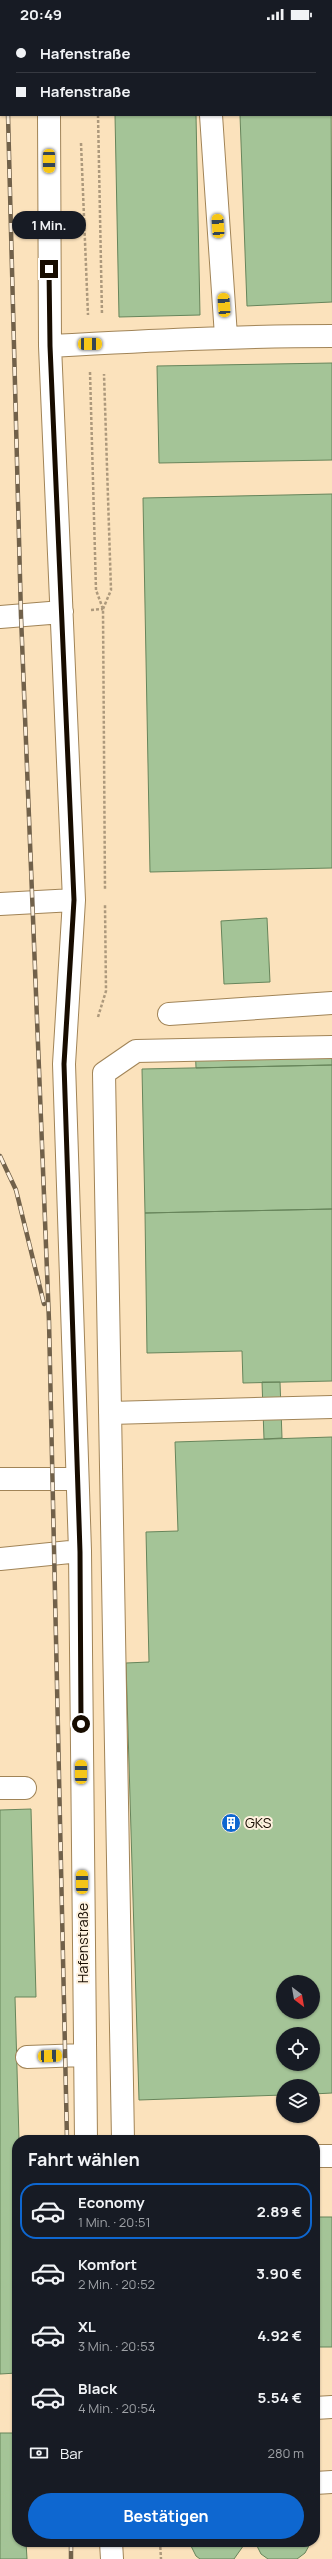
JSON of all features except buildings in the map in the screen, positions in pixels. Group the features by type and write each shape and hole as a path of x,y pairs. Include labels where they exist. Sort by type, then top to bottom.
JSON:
{"street":[{"name":"Hafenstraße","path":"48,116 50,346 74,900 64,1064 80,1552 86,2135"},
{"path":"211,116 226,336"},
{"path":"50,346 160,342 226,336 332,336"},
{"path":"0,616 62,612"},
{"path":"0,904 74,900"},
{"path":"169,1014 332,1003"},
{"path":"123,2135 104,1073 136,1051 332,1047"},
{"path":"110,1413 332,1407"},
{"path":"0,1479 77,1479"},
{"path":"0,1559 80,1552"},
{"path":"0,1788 25,1788"},
{"path":"26,2057 84,2055"},
{"path":"320,2156 332,2156"},
{"path":"320,2408 332,2407"},
{"path":"320,2483 332,2482"},
{"path":"111,2547 112,2559"}],"path":[{"path":"103,609 105,896"},
{"path":"106,904 106,991"},
{"path":"160,2547 161,2559"}],"railway":[{"path":"8,116 21,616 49,1321 67,2135"},
{"path":"0,1156 16,1190 44,1304"},
{"path":"71,2547 71,2559"}],"place":[{"name":"GKS","path":"231,1823"}],"route":[{"path":"49,269 50,346 74,900 64,1064 80,1552 81,1724"}]}
